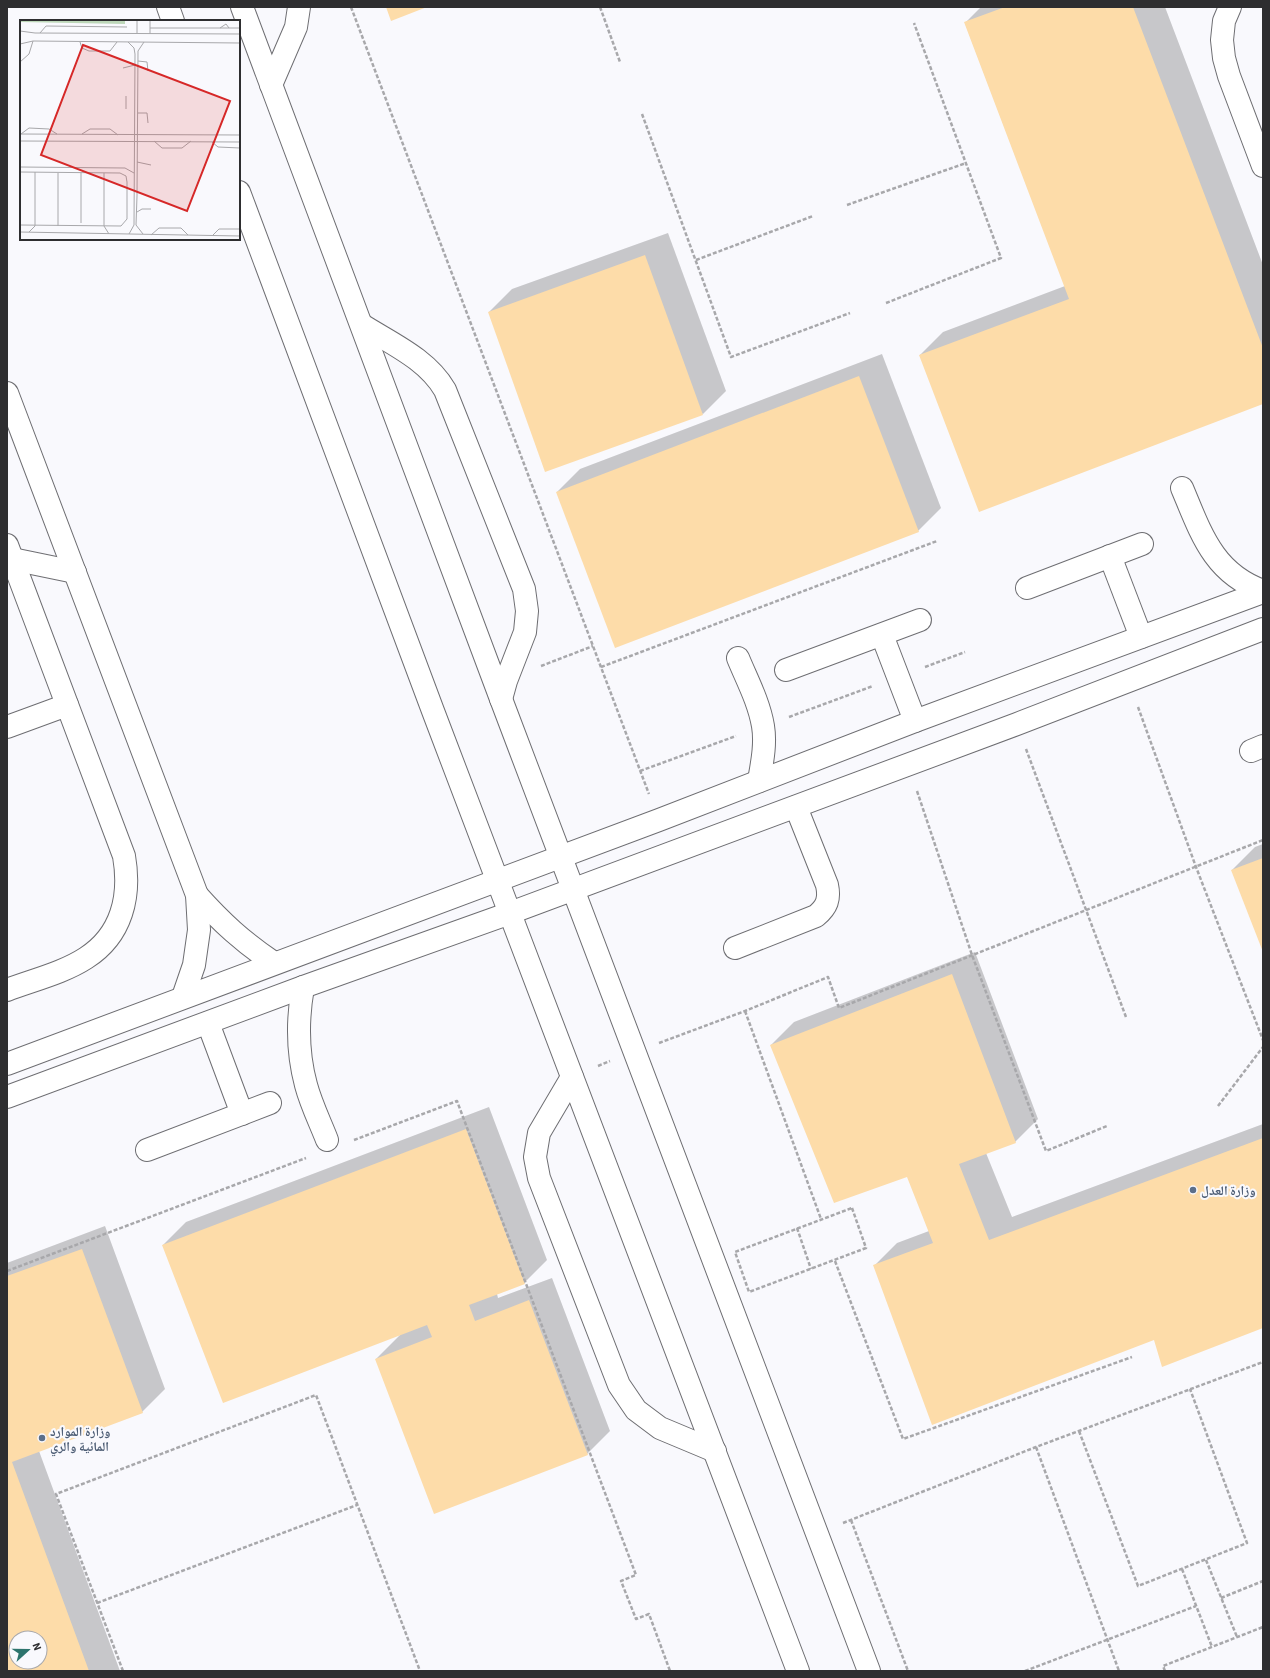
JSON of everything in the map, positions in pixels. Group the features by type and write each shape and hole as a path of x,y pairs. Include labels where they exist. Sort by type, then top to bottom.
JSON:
{"street":[{"path":"168,7 173,20"},
{"path":"242,7 362,325 503,690 561,856 869,1671"},
{"path":"271,85 296,28 299,7"},
{"path":"1230,7 1224,21 1222,40 1224,58 1229,76 1263,166"},
{"path":"240,195 433,711 715,1451 794,1668"},
{"path":"362,325 424,363 438,378 446,390 524,589 527,611 525,632 503,690"},
{"path":"7,393 197,895 199,930 194,965 183,997"},
{"path":"1182,488 1202,534 1214,556 1222,566 1235,577 1249,586 1263,591"},
{"path":"1027,588 1142,544"},
{"path":"10,552 75,572"},
{"path":"7,990 68,968 86,958 102,945 114,928 122,911 126,893 127,874 124,856 10,552"},
{"path":"1110,556 1141,637"},
{"path":"7,1064 659,820 915,721 1263,591"},
{"path":"786,670 920,620"},
{"path":"7,1097 303,987 510,914 1017,724 1263,629"},
{"path":"882,634 915,721"},
{"path":"738,658 757,705 763,726 763,762 759,782"},
{"path":"7,727 67,705"},
{"path":"735,948 816,916 828,903 829,894 827,885 796,807"},
{"path":"197,895 220,921 245,943 274,963"},
{"path":"303,987 299,1012 298,1037 301,1062 307,1087 327,1140"},
{"path":"208,1023 242,1114"},
{"path":"572,1077 539,1133 536,1157 539,1178 619,1385 636,1410 660,1428 715,1451"},
{"path":"147,1150 270,1103"}],"path":[{"path":"351,7 659,820"},
{"path":"600,7 620,62"},
{"path":"886,303 1001,258 914,22"},
{"path":"642,114 731,357 850,313"},
{"path":"847,204 966,163"},
{"path":"696,260 813,216"},
{"path":"601,667 937,541"},
{"path":"503,690 593,646"},
{"path":"640,771 965,652"},
{"path":"1129,681 1196,867 1263,1040"},
{"path":"1017,724 1126,1017"},
{"path":"908,765 972,955 1046,1151 1107,1126"},
{"path":"596,1067 745,1012 828,977 839,1008 1263,840"},
{"path":"745,1012 821,1219"},
{"path":"1218,1106 1263,1047"},
{"path":"353,1140 457,1101 636,1575 621,1581 636,1619 649,1614 670,1671"},
{"path":"7,1271 308,1157"},
{"path":"852,1208 866,1248 749,1292 735,1252 821,1219 852,1208"},
{"path":"797,1228 812,1269"},
{"path":"834,1261 903,1439 1132,1356"},
{"path":"816,1533 1079,1431 1263,1362"},
{"path":"1079,1431 1138,1586 1247,1543 1190,1389"},
{"path":"123,1671 56,1494 316,1395 420,1671"},
{"path":"1036,1448 1119,1671"},
{"path":"97,1603 358,1505"},
{"path":"851,1520 908,1671"},
{"path":"1206,1560 1237,1637"},
{"path":"1182,1568 1212,1647"},
{"path":"1221,1598 1263,1581"},
{"path":"1024,1671 1196,1606"},
{"path":"1165,1671 1163,1666 1263,1627"}],"building":[{"path":"386,7 427,7 391,21"},
{"path":"1005,7 1133,7 1263,348 1263,404 979,512 919,355 1069,299 964,22"},
{"path":"645,255 703,415 545,472 488,312"},
{"path":"859,376 919,532 615,648 556,492"},
{"path":"1263,858 1263,952 1231,870"},
{"name":"وزارة العدل","path":"952,974 1016,1143 959,1164 989,1240 1263,1138 1263,1328 1162,1367 1154,1340 932,1425 873,1265 933,1243 907,1177 834,1203 770,1045"},
{"path":"466,1129 525,1284 469,1305 475,1321 529,1300 588,1455 434,1514 375,1359 432,1337 427,1325 223,1403 162,1245"},
{"name":"وزارة الموارد المائية والري","path":"82,1249 143,1413 12,1462 89,1671 7,1671 7,1276"}],"place":[{"name":"وزارة العدل","path":"1193,1190"},
{"name":"وزارة الموارد المائية والري","path":"42,1438"}]}
